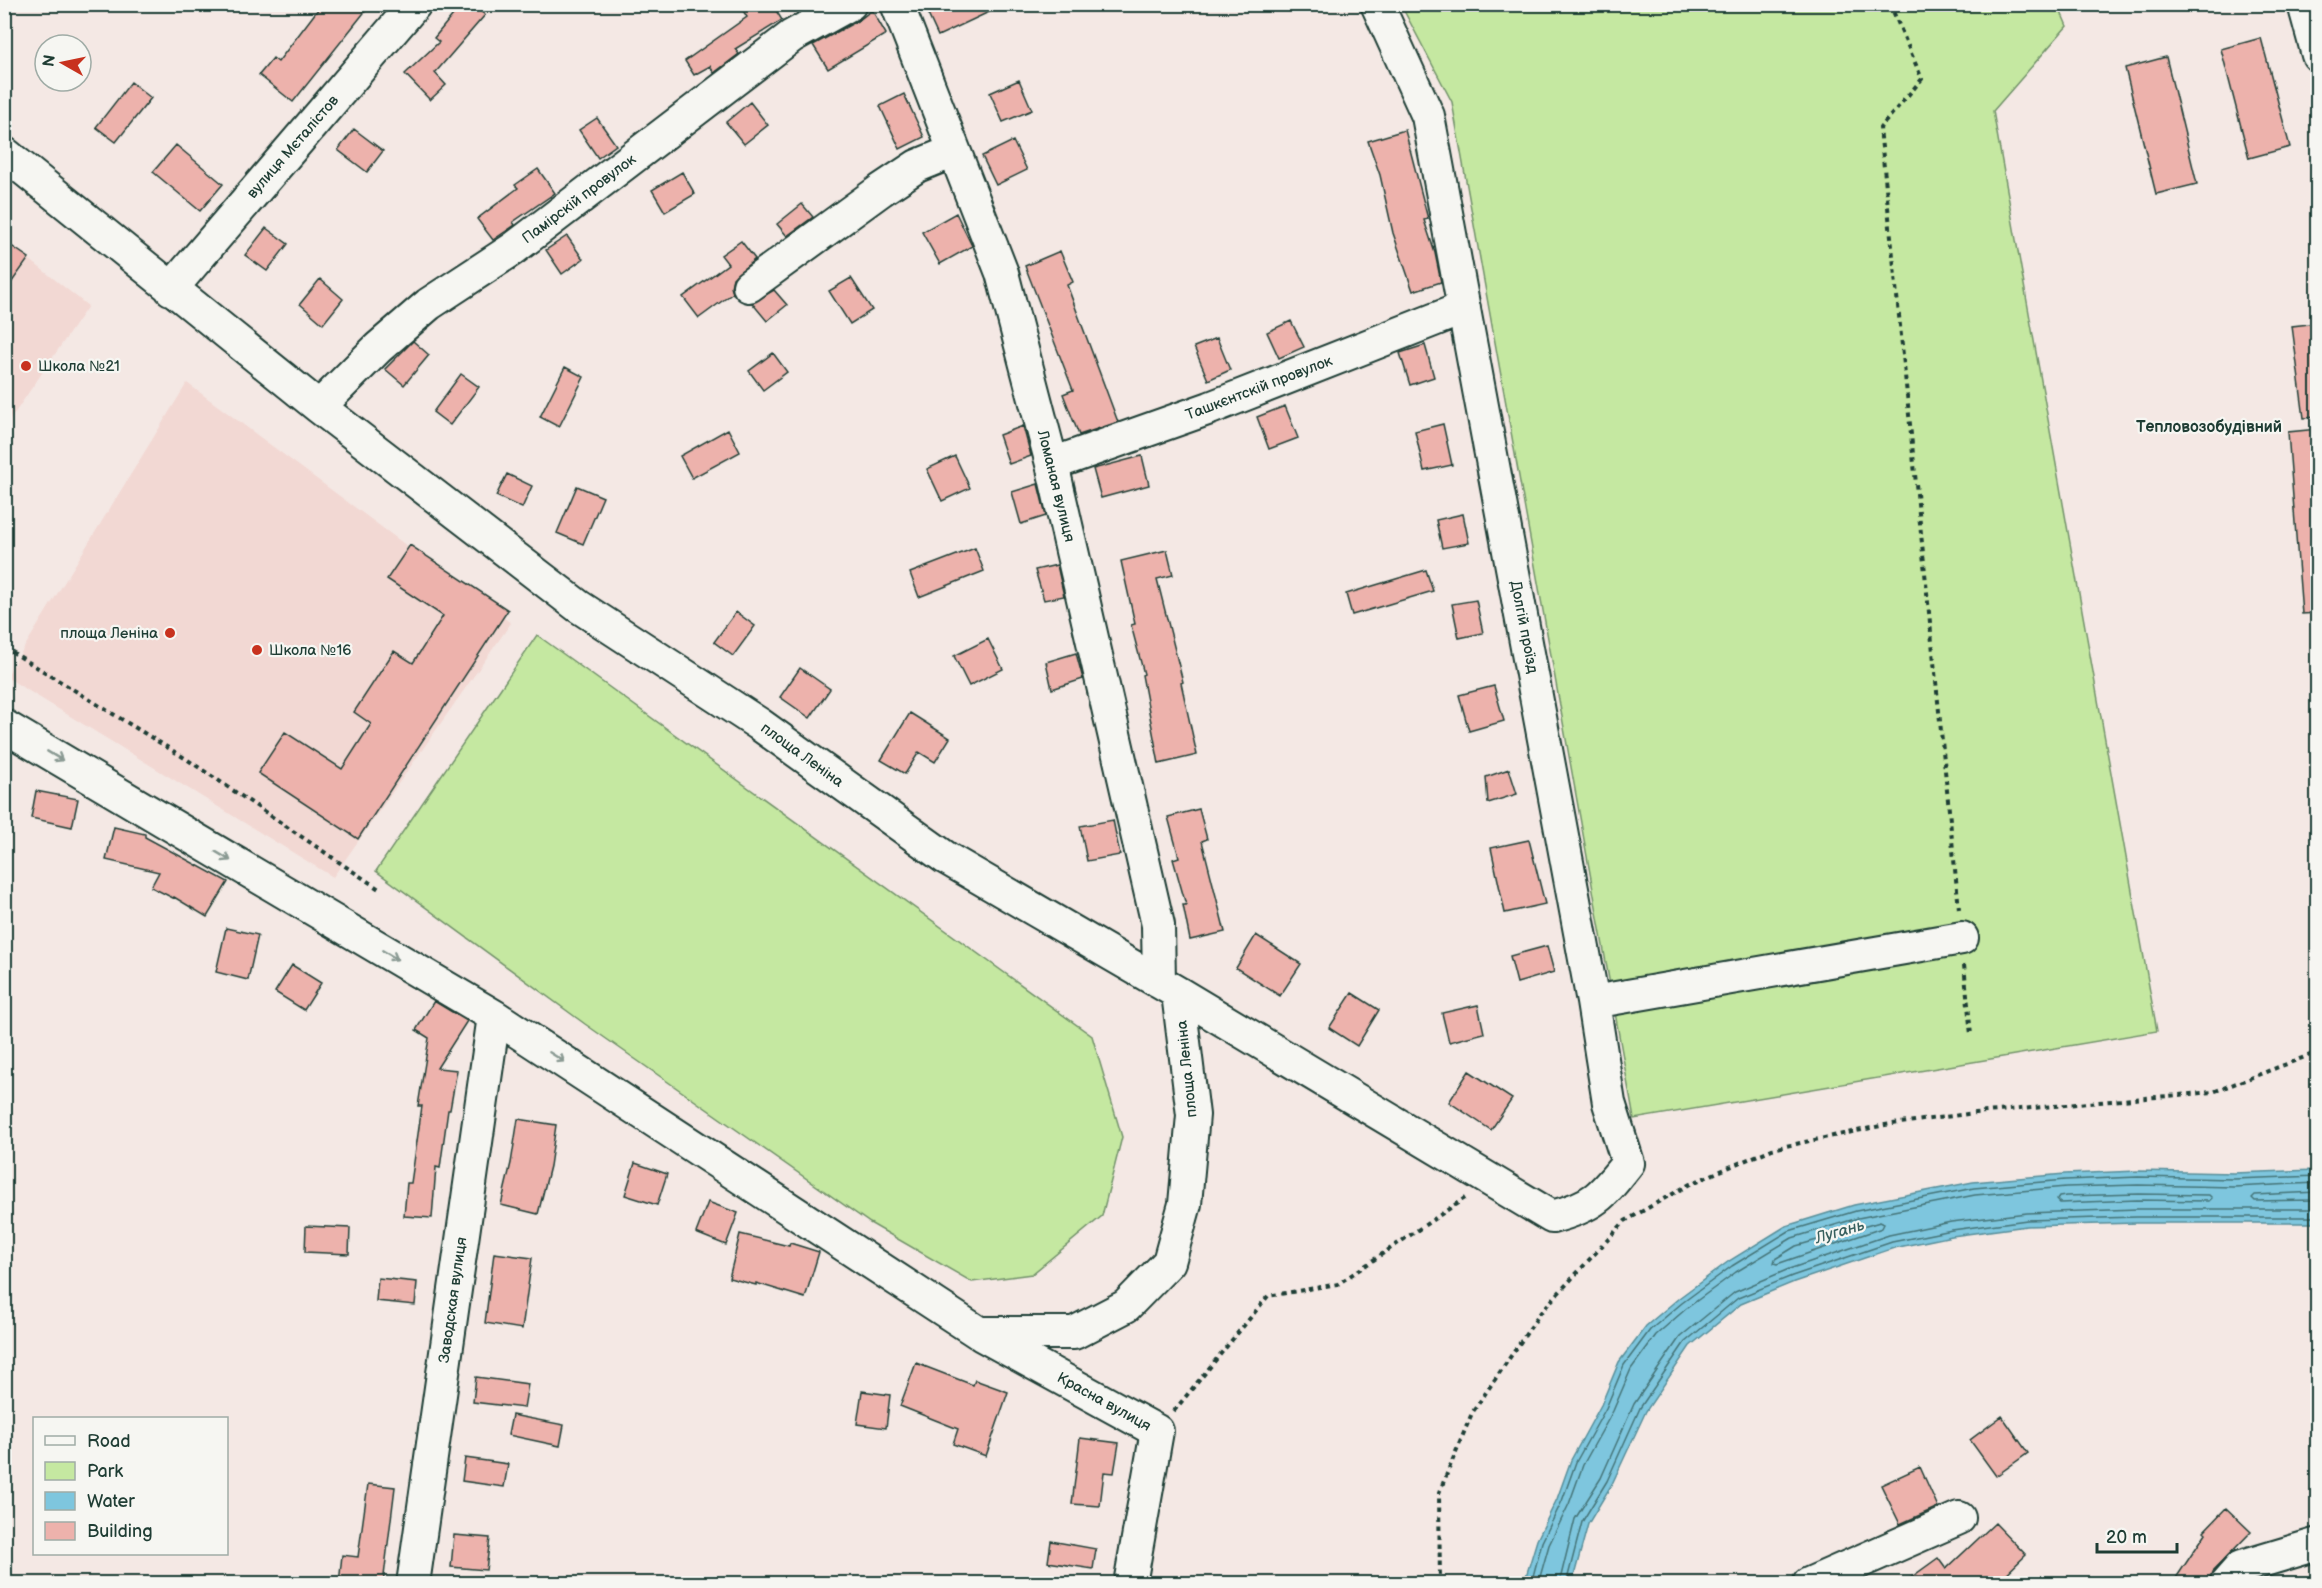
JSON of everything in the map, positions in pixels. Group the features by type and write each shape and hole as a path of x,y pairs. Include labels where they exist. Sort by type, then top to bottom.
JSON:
{"street":[{"name":"вулиця Мєталістов","path":"171,289 415,4"},
{"name":"Памірскій провулок","path":"319,407 378,348 429,304 513,249 792,36 850,4"},
{"name":"Ломаная вулиця","path":"897,4 1002,273 1052,464 1158,925 1168,988"},
{"name":"Долгій проїзд","path":"1377,4 1428,116 1593,1002 1609,1103 1628,1163 1604,1194 1579,1210 1552,1218 1490,1180"},
{"path":"2304,4 2318,55"},
{"path":"749,286 917,166 954,151"},
{"name":"площа Леніна","path":"4,153 319,407 578,606 759,724 946,858 1168,988 1193,1115 1185,1204 1169,1262 1126,1305 1074,1333 979,1333"},
{"name":"Ташкєнтскій провулок","path":"1052,464 1210,408 1464,308"},
{"path":"4,726 494,1017 979,1333"},
{"path":"1593,1002 1962,938"},
{"path":"1168,988 1490,1180"},
{"name":"Заводская вулиця","path":"413,1584 494,1017"},
{"name":"Красна вулиця","path":"979,1333 1157,1431 1130,1584"},
{"path":"1809,1584 1959,1518"},
{"path":"2226,1584 2241,1567 2318,1544"}],"path":[{"path":"1890,4 1922,79 1880,128 1971,1035"},
{"path":"4,647 188,760 379,889"},
{"path":"1440,1584 1439,1493 1472,1413 1541,1312 1624,1221 1690,1184 1772,1149 1884,1125 1975,1113 2145,1096 2213,1092 2318,1052"},
{"path":"1157,1431 1268,1296 1338,1284 1490,1180"}],"shaded area":[{"name":"Школа №21","path":"5,240 88,306 5,427"},
{"name":"Школа №16","path":"187,383 511,623 333,877 6,677"}],"green space":[{"path":"1401,5 2058,5 2067,26 1993,111 2157,1031 1634,1119 1452,102"},
{"path":"537,635 1092,1036 1122,1137 1102,1216 1032,1274 972,1282 870,1223 585,1024 376,871"}],"water":[{"name":"Лугань","path":"2317,1170 2317,1223 2137,1223 2027,1226 1952,1236 1894,1248 1794,1282 1741,1304 1690,1346 1646,1411 1612,1484 1588,1524 1572,1583 1524,1583 1537,1540 1557,1499 1571,1460 1601,1405 1619,1362 1646,1326 1679,1298 1729,1261 1786,1226 1854,1205 1973,1182 2065,1174 2138,1171 2234,1173"}],"building":[{"path":"322,4 371,4 293,102 259,75 273,58 278,62"},
{"path":"462,4 472,4 485,15 435,73 446,85 430,100 405,74 439,42 434,38"},
{"path":"739,4 772,4 782,20 735,49 739,54 714,73 710,66 694,75 685,61 747,17"},
{"path":"938,4 1006,4 938,36 926,10"},
{"path":"872,10 886,34 828,69 813,45 859,20"},
{"path":"2261,38 2290,147 2249,158 2221,49"},
{"path":"2166,57 2197,184 2156,194 2125,68"},
{"path":"1019,80 1032,110 1003,122 990,93"},
{"path":"131,82 151,98 116,142 96,127"},
{"path":"904,94 924,137 900,149 880,106"},
{"path":"750,102 768,125 744,144 726,122"},
{"path":"597,118 616,145 598,158 579,130"},
{"path":"354,129 383,151 367,172 338,150"},
{"path":"1405,130 1428,219 1424,220 1435,253 1441,282 1413,291 1393,233 1380,175 1368,141"},
{"path":"1013,141 1027,170 996,185 982,156"},
{"path":"176,145 223,184 200,211 153,172"},
{"path":"538,169 555,193 513,222 515,225 493,240 477,219 518,188 515,185"},
{"path":"682,172 695,194 665,212 652,190"},
{"path":"802,204 813,217 787,236 777,224"},
{"path":"956,213 972,246 940,264 922,232"},
{"path":"266,228 288,244 267,271 245,255"},
{"path":"567,236 583,259 562,274 546,250"},
{"path":"4,241 29,258 4,293"},
{"path":"741,241 755,259 733,278 731,287 733,293 699,318 683,297 728,264 721,255"},
{"path":"1060,251 1073,282 1067,285 1118,422 1079,435 1063,394 1073,390 1025,266"},
{"path":"851,278 872,310 850,324 829,291"},
{"path":"320,279 343,299 323,324 300,304"},
{"path":"774,290 787,305 767,321 752,303"},
{"path":"1291,321 1304,347 1279,358 1267,332"},
{"path":"2318,323 2318,417 2304,418 2292,326"},
{"path":"1217,338 1230,370 1208,380 1194,347"},
{"path":"413,341 429,355 404,385 385,369"},
{"path":"1425,345 1434,377 1410,385 1400,353"},
{"path":"773,353 787,372 763,390 749,371"},
{"path":"565,367 584,377 559,427 540,417"},
{"path":"461,374 479,387 450,425 433,412"},
{"path":"1285,406 1298,438 1269,449 1257,417"},
{"path":"1443,424 1452,465 1424,471 1415,431"},
{"path":"1023,426 1031,456 1009,464 999,435"},
{"path":"728,429 740,452 692,478 680,456"},
{"path":"2318,429 2318,613 2302,614 2288,432"},
{"path":"955,456 970,488 942,501 927,469"},
{"path":"1142,456 1149,485 1101,498 1093,469"},
{"path":"507,474 532,486 522,508 496,496"},
{"path":"1038,484 1046,516 1021,524 1012,492"},
{"path":"577,486 603,497 583,544 557,533"},
{"path":"1463,514 1469,543 1442,548 1436,520"},
{"path":"410,545 508,610 358,839 258,773 285,732 342,769 371,724 354,712 394,651 413,663 443,616 387,579"},
{"path":"975,548 984,571 919,597 910,573"},
{"path":"1167,550 1173,575 1157,579 1183,682 1181,683 1197,755 1159,764 1142,675 1144,674 1131,625 1135,624 1121,561"},
{"path":"1057,565 1064,596 1044,600 1035,570"},
{"path":"1426,570 1433,591 1352,615 1346,594"},
{"path":"1476,600 1483,633 1459,638 1452,604"},
{"path":"736,612 755,626 733,656 714,642"},
{"path":"988,639 1003,669 969,686 954,656"},
{"path":"1076,653 1083,679 1052,689 1046,662"},
{"path":"800,668 830,689 810,718 780,697"},
{"path":"1494,686 1504,721 1469,731 1459,695"},
{"path":"910,713 950,738 935,762 919,752 905,774 881,760"},
{"path":"1509,769 1517,794 1488,803 1486,777"},
{"path":"36,791 78,799 72,827 31,818"},
{"path":"1199,809 1207,839 1202,841 1225,932 1190,940 1183,905 1186,905 1173,859 1179,857 1168,817"},
{"path":"1113,820 1120,855 1087,861 1080,826"},
{"path":"114,827 145,834 145,837 228,882 207,917 174,897 151,887 159,872 106,860"},
{"path":"1529,840 1545,904 1505,913 1491,848"},
{"path":"226,928 258,935 248,980 216,972"},
{"path":"1256,935 1301,964 1280,996 1236,968"},
{"path":"1547,946 1554,972 1517,983 1510,956"},
{"path":"292,965 321,983 304,1010 275,992"},
{"path":"1352,993 1379,1010 1357,1046 1329,1028"},
{"path":"434,1001 467,1021 437,1068 457,1070 450,1110 448,1110 440,1168 436,1167 432,1218 404,1216 407,1183 411,1183 422,1106 418,1106 429,1038 416,1030"},
{"path":"1478,1005 1484,1033 1449,1042 1442,1013"},
{"path":"1469,1071 1512,1099 1491,1130 1449,1102"},
{"path":"518,1119 556,1125 550,1166 538,1214 501,1205"},
{"path":"635,1163 667,1174 657,1205 625,1195"},
{"path":"708,1202 738,1213 726,1245 696,1233"},
{"path":"306,1226 350,1228 349,1254 305,1252"},
{"path":"740,1234 789,1246 790,1243 819,1252 805,1298 756,1283 756,1285 729,1278"},
{"path":"494,1253 532,1258 522,1329 485,1323"},
{"path":"378,1278 417,1282 415,1305 376,1301"},
{"path":"916,1363 973,1385 975,1380 1008,1392 986,1456 953,1444 958,1429 900,1406"},
{"path":"476,1377 528,1384 524,1408 473,1402"},
{"path":"862,1391 890,1395 886,1428 857,1424"},
{"path":"512,1415 564,1425 560,1446 508,1435"},
{"path":"2002,1416 2028,1453 1996,1476 1970,1440"},
{"path":"1080,1438 1119,1443 1114,1473 1104,1472 1100,1506 1072,1504"},
{"path":"465,1458 508,1464 504,1487 462,1481"},
{"path":"1920,1467 1938,1507 1900,1524 1881,1485"},
{"path":"368,1484 395,1487 383,1584 339,1584 342,1555 358,1557"},
{"path":"2226,1508 2251,1532 2212,1572 2208,1584 2172,1584 2206,1533 2204,1531"},
{"path":"1995,1523 2026,1555 1996,1584 1902,1584 1938,1558 1946,1569"},
{"path":"454,1535 490,1538 486,1570 451,1567"},
{"path":"1051,1541 1096,1549 1093,1569 1048,1562"}],"place":[{"name":"Школа №21","path":"26,366"},
{"name":"площа Леніна","path":"170,633"},
{"name":"Школа №16","path":"257,650"}],"district":[{"name":"Тепловозобудівний","path":"2209,427"}]}
